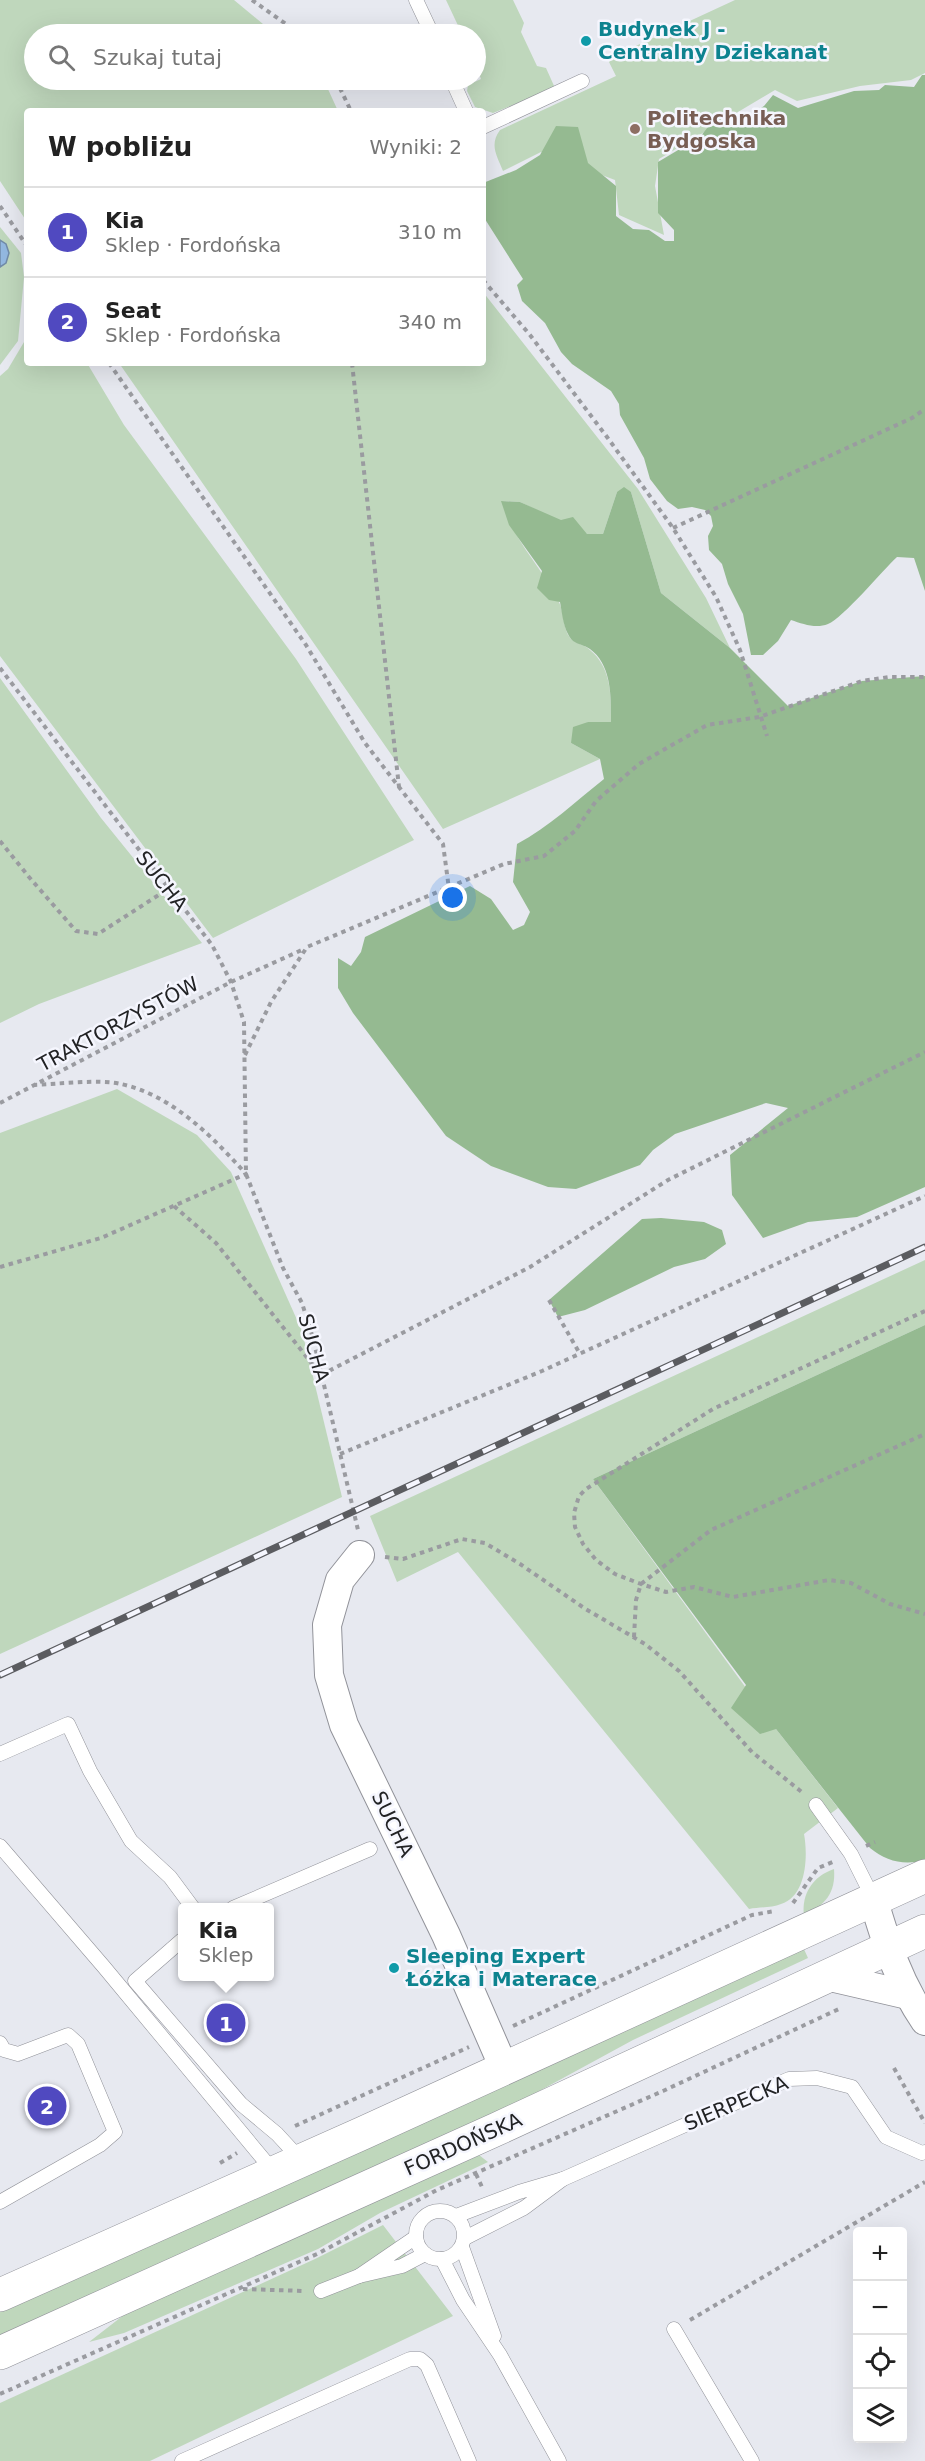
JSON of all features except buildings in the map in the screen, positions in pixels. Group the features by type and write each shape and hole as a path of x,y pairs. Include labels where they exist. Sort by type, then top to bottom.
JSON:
{"main road":[{"path":"0,2295 925,1876"},
{"name":"FORDOŃSKA","path":"0,2353 497,2129 887,1948 922,1938"}],"street":[{"name":"SUCHA","path":"360,1555 340,1580 327,1625 329,1675 344,1725 446,1935 504,2068"},
{"path":"873,1898 922,1938"},
{"path":"873,1898 887,1948 908,1995 925,2021"},
{"path":"826,1977 908,1995"}],"lane":[{"path":"416,0 427,24"},
{"path":"486,126 582,81"},
{"path":"457,90 465,108"},
{"path":"0,1754 68,1724 90,1771 131,1841 170,1876 189,1903"},
{"path":"816,1805 851,1854 873,1898"},
{"path":"0,1846 104,1967 251,2145 287,2166"},
{"path":"245,1903 370,1849"},
{"path":"178,1944 135,1981 241,2104 276,2134 287,2166"},
{"path":"0,2043 4,2050 18,2054 68,2035 78,2044 115,2132 100,2145 0,2202"},
{"name":"SIERPECKA","path":"563,2179 789,2079 817,2078 852,2087 886,2137 922,2153 925,2152"},
{"path":"456,2217 519,2192 563,2179"},
{"path":"500,2355 463,2242 464,2230 456,2217 441,2211 432,2212 420,2222 416,2237 417,2243 425,2254 442,2259 457,2253 463,2242 524,2208 563,2179"},
{"path":"359,2276 416,2237"},
{"path":"321,2291 359,2276 402,2266 425,2254"},
{"path":"442,2259 463,2300 500,2355 558,2461"},
{"path":"674,2329 752,2461"},
{"path":"182,2461 410,2359 420,2359 427,2365 470,2461"}],"path":[{"path":"252,0 286,24"},
{"path":"341,90 350,108"},
{"path":"0,206 24,242"},
{"path":"486,284 530,335 673,528 716,597 743,660 754,691 759,717 767,736"},
{"path":"111,366 306,645 365,743 443,844 449,889"},
{"path":"352,366 399,788"},
{"path":"673,528 912,418 925,409"},
{"name":"SUCHA","path":"0,668 212,945 231,982 244,1022 246,1174 283,1268 302,1303 354,1511 360,1555"},
{"name":"TRAKTORZYSTÓW","path":"34,1085 231,982 307,947 504,864 544,856 575,831 596,801 639,764 706,725 759,717 861,681 889,677 925,677"},
{"path":"0,841 76,931 98,934 168,889"},
{"path":"245,1055 271,1002 307,947"},
{"path":"174,1206 216,1243 321,1375 530,1267 668,1180 925,1052"},
{"name":"TRAKTORZYSTÓW","path":"34,1085 119,1083 148,1092 177,1110 222,1146 246,1174"},
{"path":"0,1103 34,1085"},
{"path":"0,1267 101,1238 246,1174"},
{"path":"340,1454 505,1388 925,1196"},
{"path":"549,1300 580,1354"},
{"path":"925,1311 713,1409 586,1489 579,1496 574,1513 575,1527 583,1544 596,1560 615,1574 666,1592 694,1587 733,1597 830,1580 851,1583 890,1604 925,1614"},
{"path":"634,1638 636,1600 641,1584 711,1530 925,1434"},
{"path":"360,1555 403,1559 462,1539 485,1543 634,1638 679,1671 752,1752 816,1805"},
{"path":"276,2134 752,1915 777,1910 792,1904 818,1868 875,1842"},
{"path":"0,2394 317,2254 437,2190 663,2091 841,2008"},
{"path":"894,2068 925,2122"},
{"path":"219,2163 251,2145"},
{"path":"674,2329 925,2182"},
{"path":"239,2288 321,2291"}],"green space":[{"path":"0,0 234,0 263,24 24,24 24,90 328,90 337,108 24,108 24,217 0,181"},
{"path":"446,0 513,0 524,23 521,32 537,66 546,68 555,88 493,113 486,111 486,108 475,107 467,91 486,90 486,24 457,24"},
{"path":"735,0 925,0 925,73 911,80 860,86 797,101 775,90 659,159 655,186 664,235 619,215 615,180 541,152 503,171 495,146 500,130 616,76 609,62 612,57"},
{"path":"922,75 925,75 925,591 914,558 897,557 835,620 819,626 791,620 778,641 763,655 751,655 743,614 728,584 722,564 709,550 708,536 713,526 711,516 705,510 692,507 678,509 667,501 650,479 644,458 620,415 619,404 611,391 572,364 561,352 545,323 522,301 517,285 523,279 486,221 486,182 516,170 540,155 556,126 578,127 588,163 616,186 616,216 633,229 649,230 665,241 674,241 674,230 658,213 658,162 700,137 708,127 750,115 764,106 773,95 798,108 854,91 879,90 885,85 914,87"},
{"path":"0,227 21,253 24,277 18,341 0,365"},
{"path":"486,296 638,489 706,598 730,648 661,593 631,492 617,492 603,534 587,534 520,502 502,501 519,540 558,600 568,635 573,641 590,650 603,665 609,683 611,722 588,722 571,743 600,759 443,829 121,366 486,366"},
{"path":"24,342 24,366 89,366 124,425 296,659 414,840 213,938 0,656 0,376 8,369"},
{"path":"624,487 631,492 661,593 730,648 788,706 862,681 925,676 925,1187 857,1217 808,1222 763,1238 732,1195 730,1155 788,1108 766,1103 675,1134 653,1150 640,1165 576,1189 548,1187 491,1166 446,1136 353,1013 338,988 338,958 351,966 361,952 365,937 470,886 491,899 513,930 524,925 530,912 513,882 517,844 551,822 604,779 600,759 571,743 573,727 588,722 611,722 611,702 609,682 603,664 590,649 570,638 565,627 560,602 549,600 537,588 542,571 509,525 501,501 520,502 561,520 573,517 587,534 603,534 617,492"},
{"path":"0,678 101,818 202,943 39,1004 0,1023"},
{"path":"117,1089 197,1135 231,1172 302,1331 342,1497 0,1654 0,1133"},
{"path":"661,1218 704,1222 722,1230 726,1244 705,1259 674,1267 585,1310 558,1317 549,1300 642,1219"},
{"path":"925,1260 925,1325 593,1479 776,1729 838,1808 804,1834 806,1853 804,1874 801,1884 790,1900 770,1907 749,1909 458,1552 397,1582 370,1516"},
{"path":"925,1325 925,1860 903,1862 889,1859 870,1848 776,1729 760,1734 731,1708 746,1685 593,1479"},
{"path":"834,1869 833,1885 828,1897 804,1916 804,1900 810,1887 820,1876"},
{"path":"803,1947 808,1958 633,2040 484,2121 0,2341 0,2309"},
{"path":"479,2155 488,2162 380,2213 318,2249 124,2333 89,2342 129,2311"},
{"path":"383,2225 453,2316 150,2461 0,2461 0,2403 315,2259"}],"water":[{"path":"0,240 6,244 9,253 6,263 0,267"}],"railway":[{"path":"0,1675 925,1247"}],"place":[{"name":"Budynek J - Centralny Dziekanat","path":"586,41"},
{"name":"Politechnika Bydgoska","path":"635,129"},
{"name":"Sleeping Expert Łóżka i Materace","path":"394,1968"},
{"name":"Kia","path":"226,2023"},
{"name":"Seat","path":"47,2106"}]}
